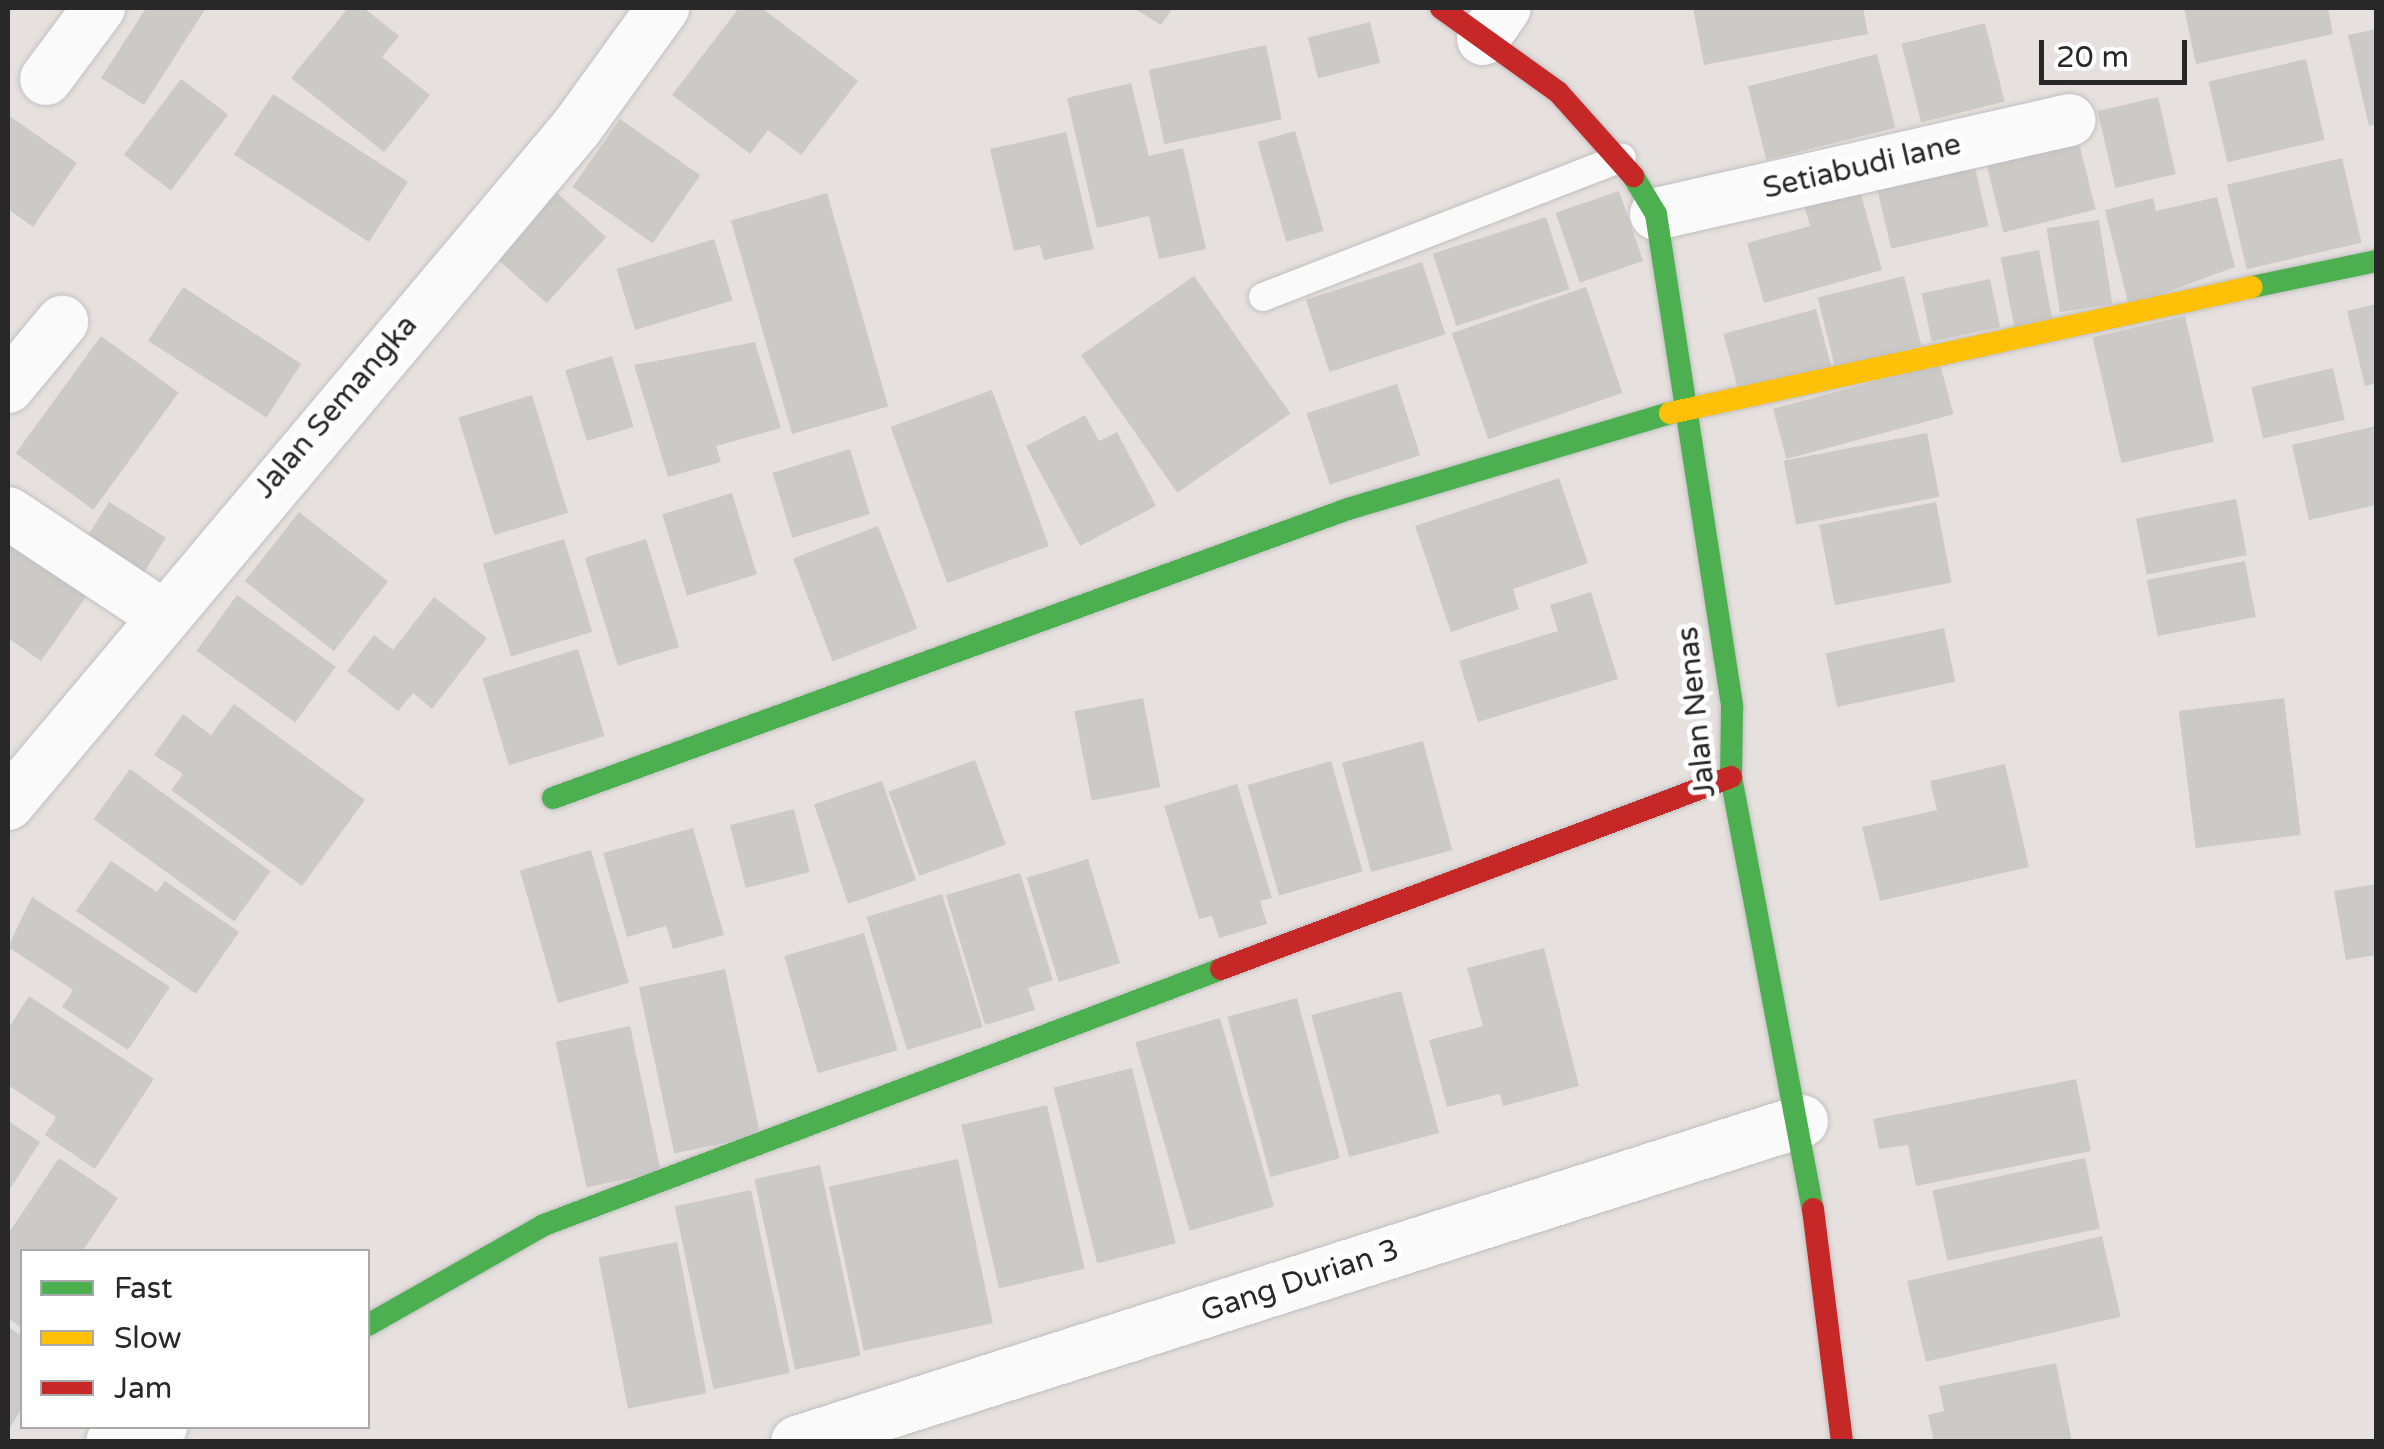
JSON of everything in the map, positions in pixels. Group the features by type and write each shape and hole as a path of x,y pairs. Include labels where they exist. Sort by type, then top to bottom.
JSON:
{"street":[{"path":"46,79 99,8"},
{"name":"Jalan Semangka","path":"8,804 160,613 577,127 662,8"},
{"name":"Jalan Nenas","path":"1440,8 1494,24 1622,158 1656,214 1732,707 1731,777 1802,1120 1842,1442"},
{"name":"Setiabudi lane","path":"1656,214 2068,120"},
{"path":"553,798 1348,509 1688,408 2376,261"},
{"path":"8,387 62,322"},
{"path":"8,514 160,613"},
{"path":"370,1324 544,1225 1731,777"},
{"name":"Gang Durian 3","path":"797,1442 1802,1120"},
{"path":"112,1442 152,1429"}],"lane":[{"path":"1262,298 1622,158"}],"building":[{"path":"146,8 206,8 144,105 101,78"},
{"path":"348,8 364,8 399,36 382,57 430,95 384,152 291,78"},
{"path":"739,8 762,8 858,81 801,155 768,130 750,154 672,95"},
{"path":"1134,8 1173,8 1161,25"},
{"path":"1693,8 1863,8 1868,34 1704,65"},
{"path":"2184,8 2328,8 2333,34 2196,64"},
{"path":"1370,22 1380,63 1318,78 1308,37"},
{"path":"1985,23 2005,102 1921,122 1902,44"},
{"path":"2376,29 2376,124 2369,126 2348,35"},
{"path":"1266,45 1282,119 1164,144 1149,70"},
{"path":"1877,54 1895,128 1766,160 1748,86"},
{"path":"2306,59 2325,140 2227,162 2209,81"},
{"path":"181,79 228,115 171,190 124,155"},
{"path":"1131,83 1149,156 1183,148 1206,249 1159,259 1149,216 1097,228 1067,98"},
{"path":"273,94 408,182 369,242 234,154"},
{"path":"2158,97 2176,174 2115,188 2098,111"},
{"path":"8,115 77,163 33,227 8,209"},
{"path":"620,119 700,175 653,243 572,187"},
{"path":"1295,131 1324,231 1286,242 1258,142"},
{"path":"2076,131 2096,210 2003,233 1984,154"},
{"path":"1066,132 1094,249 1044,260 1040,245 1014,251 990,149"},
{"path":"2342,158 2362,243 2247,269 2227,185"},
{"path":"1973,159 1989,226 1891,249 1876,181"},
{"path":"1856,176 1882,270 1764,303 1747,243 1810,226 1800,191"},
{"path":"555,191 606,237 547,303 495,257"},
{"path":"1619,191 1643,261 1580,283 1556,213"},
{"path":"827,193 888,406 792,434 731,221"},
{"path":"2217,197 2235,267 2129,306 2105,210 2153,198 2156,211"},
{"path":"1546,217 1569,289 1456,326 1433,254"},
{"path":"2099,220 2112,304 2060,312 2047,228"},
{"path":"714,239 733,300 635,330 616,269"},
{"path":"2039,250 2053,324 2015,331 2001,257"},
{"path":"1422,262 1445,334 1329,372 1306,300"},
{"path":"1194,276 1290,414 1177,493 1081,355"},
{"path":"1904,276 1921,346 1835,367 1818,298"},
{"path":"1990,279 2000,327 1932,341 1922,294"},
{"path":"183,287 301,364 266,417 148,341"},
{"path":"1586,287 1622,393 1488,439 1452,333"},
{"path":"2376,304 2376,383 2365,386 2347,311"},
{"path":"1816,309 1832,369 1739,394 1723,334"},
{"path":"2185,316 2214,442 2121,463 2092,337"},
{"path":"101,336 179,392 93,510 16,453"},
{"path":"755,342 781,428 716,446 721,462 668,477 634,365"},
{"path":"612,356 634,427 587,441 565,370"},
{"path":"1940,364 1953,414 1786,459 1773,409"},
{"path":"2333,368 2345,420 2263,439 2251,387"},
{"path":"1397,384 1420,455 1330,485 1307,413"},
{"path":"992,390 1049,546 947,583 891,427"},
{"path":"532,395 568,513 494,535 458,418"},
{"path":"1085,415 1099,441 1117,432 1156,506 1080,546 1026,446"},
{"path":"2376,426 2376,505 2309,520 2292,445"},
{"path":"1927,433 1939,497 1796,525 1784,461"},
{"path":"850,449 870,514 792,538 773,473"},
{"path":"1559,478 1588,563 1513,589 1519,609 1451,632 1415,526"},
{"path":"732,493 757,574 687,596 662,514"},
{"path":"2236,499 2247,555 2147,574 2136,518"},
{"path":"109,502 166,538 141,577 84,542"},
{"path":"1936,502 1952,582 1835,605 1819,525"},
{"path":"299,512 388,582 334,651 245,581"},
{"path":"878,526 917,629 832,661 793,559"},
{"path":"564,539 592,632 511,657 483,564"},
{"path":"646,539 679,647 618,666 585,558"},
{"path":"8,543 86,597 41,661 8,638"},
{"path":"2245,561 2256,617 2158,636 2147,580"},
{"path":"1591,592 1618,679 1478,722 1459,661 1558,631 1550,605"},
{"path":"237,595 336,667 295,723 196,651"},
{"path":"434,597 487,638 432,709 413,693 398,711 347,671 374,635 393,650"},
{"path":"1944,628 1955,682 1837,707 1826,653"},
{"path":"578,649 605,736 509,765 482,678"},
{"path":"1143,698 1160,787 1092,801 1074,711"},
{"path":"2284,698 2301,835 2196,848 2179,711"},
{"path":"234,704 365,800 302,886 171,790 183,774 154,755 183,714 211,735"},
{"path":"1423,741 1452,850 1371,872 1342,763"},
{"path":"975,760 1006,845 919,876 889,791"},
{"path":"1331,761 1363,872 1279,896 1247,785"},
{"path":"2005,764 2029,867 1880,901 1862,827 1937,810 1930,781"},
{"path":"130,769 271,871 234,921 94,819"},
{"path":"882,781 916,880 848,904 814,804"},
{"path":"1237,784 1272,898 1260,901 1267,924 1219,938 1212,916 1199,919 1164,806"},
{"path":"794,809 810,872 746,888 730,825"},
{"path":"693,828 724,935 673,949 666,926 627,937 603,853"},
{"path":"591,850 629,983 558,1003 520,870"},
{"path":"1088,859 1120,963 1059,982 1027,878"},
{"path":"111,861 157,892 165,881 239,932 196,994 76,911"},
{"path":"1020,873 1053,980 1028,988 1035,1010 985,1025 946,895"},
{"path":"2376,884 2376,955 2346,960 2334,891"},
{"path":"942,894 983,1027 907,1050 866,917"},
{"path":"32,897 170,987 128,1050 62,1007 73,990 8,947"},
{"path":"864,933 898,1050 818,1073 784,956"},
{"path":"1544,948 1579,1086 1503,1106 1500,1094 1447,1107 1429,1040 1483,1026 1467,968"},
{"path":"725,969 760,1135 674,1154 639,987"},
{"path":"1401,991 1439,1133 1349,1157 1311,1015"},
{"path":"29,996 154,1079 95,1169 45,1135 56,1117 8,1085 8,1029"},
{"path":"1297,998 1340,1158 1270,1177 1227,1017"},
{"path":"1220,1018 1274,1206 1189,1231 1135,1042"},
{"path":"630,1026 661,1172 587,1188 556,1042"},
{"path":"1132,1068 1176,1244 1097,1263 1053,1088"},
{"path":"2076,1079 2091,1151 1916,1186 1908,1145 1879,1149 1873,1119"},
{"path":"1047,1105 1085,1269 999,1288 961,1125"},
{"path":"8,1121 40,1142 8,1192"},
{"path":"59,1158 118,1198 84,1249 20,1249 20,1327 8,1318 8,1234"},
{"path":"2085,1158 2100,1228 1947,1261 1932,1190"},
{"path":"958,1159 993,1323 864,1351 829,1186"},
{"path":"820,1165 861,1356 795,1370 754,1179"},
{"path":"751,1190 790,1373 714,1389 675,1206"},
{"path":"2102,1236 2121,1317 1926,1362 1907,1281"},
{"path":"677,1242 706,1393 628,1408 598,1257"},
{"path":"8,1327 20,1335 20,1411 8,1431"},
{"path":"2056,1363 2072,1442 1934,1442 1928,1415 1944,1411 1939,1386"}],"traffic: fast":[{"path":"1633,176 1656,214 1732,707 1731,777 1813,1209"},
{"path":"2252,287 2376,261"},
{"path":"553,798 1348,509 1670,413"},
{"path":"370,1324 544,1225 1221,969"}],"traffic: slow":[{"path":"1670,413 2252,287"}],"traffic: jam":[{"path":"1441,8 1558,92 1633,176"},
{"path":"1221,969 1731,777"},
{"path":"1813,1209 1842,1442"}]}
